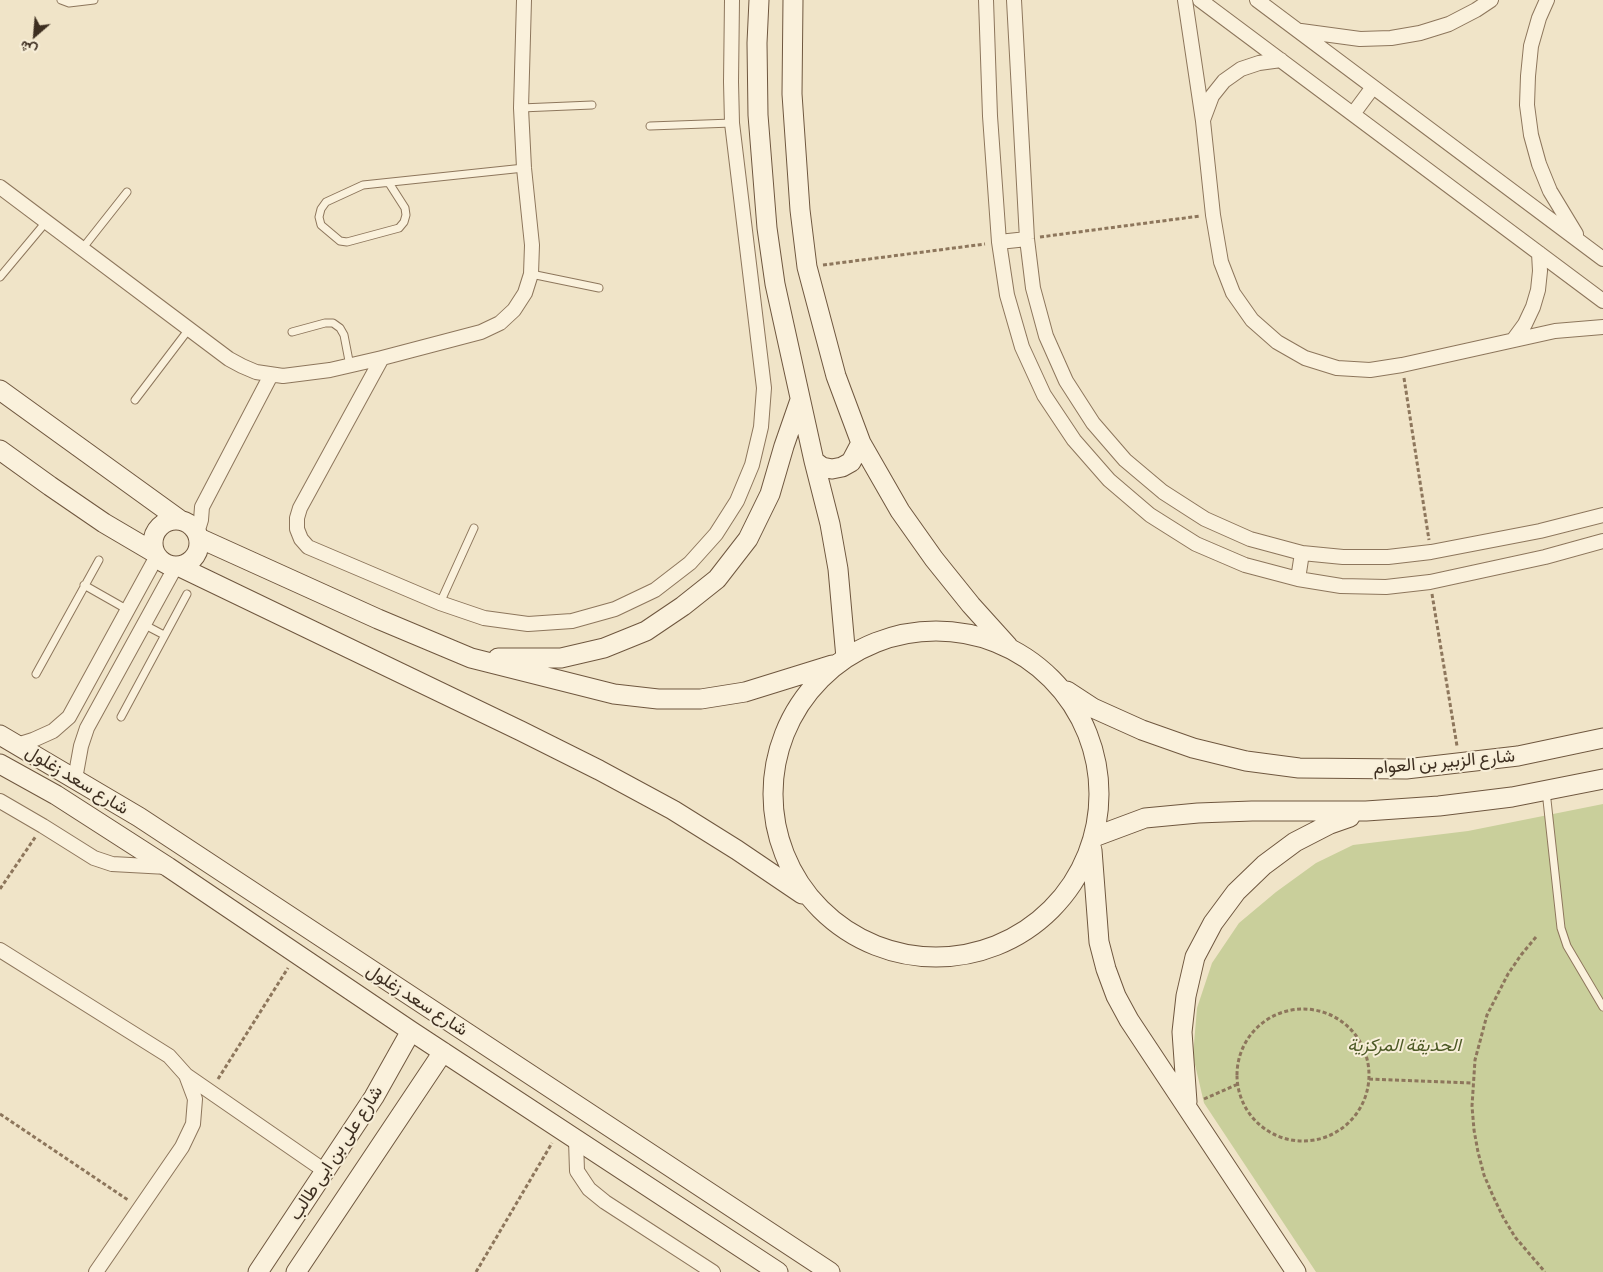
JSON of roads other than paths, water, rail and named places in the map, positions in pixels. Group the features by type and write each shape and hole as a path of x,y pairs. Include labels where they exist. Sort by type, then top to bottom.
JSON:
{"street":[{"path":"0,187 189,330 242,366 256,372 271,375 295,374 350,366 481,332 500,324 514,310 525,293 531,274 532,245 524,168 521,108 524,0"},
{"path":"382,358 300,508 297,518 297,529 301,539 308,547 440,603 484,618 528,624 572,621 615,609 655,590 690,562 716,534 737,501 752,465 761,427 764,388 732,123 732,0"},
{"path":"759,0 757,43 758,115 767,228 775,284 814,461 830,524 838,569 842,661"},
{"path":"0,450 104,523 156,554 165,563 177,566 512,726 672,810 737,850 812,900 835,922 860,938 887,949 916,956 945,957 974,953 1002,944 1027,930 1050,912 1069,890 1084,864 1093,840 1099,811 1100,784 1096,758 1088,732 1076,708 1060,687 1041,669 1011,648 971,605 934,559 900,511 861,443 836,376 807,267 795,152 792,94 793,0"},
{"path":"986,0 990,116 999,242 1007,295 1022,347 1044,395 1074,440 1109,480 1150,515 1196,544 1245,565 1298,579 1341,586 1386,586 1430,582 1545,557 1603,541"},
{"path":"1014,0 1027,239 1033,288 1046,336 1066,381 1088,414 1125,460 1163,492 1205,518 1250,539 1302,553 1343,557 1388,557 1431,552 1540,531 1603,514"},
{"path":"1185,0 1203,121 1213,215 1221,262 1233,293 1252,320 1277,342 1305,358 1337,368 1370,370 1402,365 1555,331 1603,327"},
{"path":"1200,0 1603,301"},
{"path":"1257,0 1603,259"},
{"path":"1298,31 1360,39 1390,38 1420,33 1449,24 1491,0"},
{"path":"1547,0 1539,18 1532,46 1528,76 1527,105 1531,135 1539,164 1550,192 1582,242"},
{"path":"1203,121 1212,96 1224,81 1240,69 1259,63 1281,60"},
{"path":"1353,114 1373,87"},
{"path":"999,242 1027,239"},
{"path":"1514,339 1525,324 1538,290 1540,272 1539,253"},
{"path":"75,779 79,752 88,728 143,624 177,566 186,564 197,553 202,507 271,375"},
{"path":"0,390 181,520 191,525 198,535 378,619 471,658 614,694 658,700 701,699 745,692 842,661"},
{"path":"471,658 561,658 604,648 646,631 718,579 748,539 770,494 784,446 801,399"},
{"path":"814,461 822,467 832,469 842,467 851,462 861,443"},
{"path":"17,745 53,732 69,717 128,610 156,554 153,544 154,536 158,529 164,523 171,520 181,520 202,507"},
{"path":"1298,579 1302,553"},
{"path":"812,900 794,874 781,845 774,814 773,782 778,751 790,721 806,694 842,661 869,644 904,634 940,631 976,636 1011,648"},
{"name":"شارع الزبير بن العوام","path":"1060,687 1093,708 1142,730 1193,748 1246,761 1299,768 1406,770 1518,756 1603,738"},
{"path":"69,717 70,722 78,728 88,728"},
{"name":"شارع سعد زغلول","path":"0,735 139,817 821,1270"},
{"name":"شارع سعد زغلول","path":"0,764 56,796 168,867 411,1031 778,1272"},
{"path":"1093,840 1145,818 1180,814 1252,811 1366,811 1448,805 1512,797 1603,779"},
{"path":"0,801 94,858 112,864 168,867"},
{"path":"1188,1106 1182,1032 1186,996 1195,957 1213,923 1236,892 1264,864 1295,842 1330,824 1366,811"},
{"path":"1093,840 1099,942 1116,996 1296,1272"},
{"path":"0,950 169,1056 186,1075 325,1172"},
{"name":"شارع على بن ابى طالب","path":"258,1272 374,1097 411,1031"},
{"name":"شارع على بن ابى طالب","path":"296,1272 443,1052"},
{"path":"96,1272 182,1147 193,1124 195,1099 186,1075"},
{"path":"374,1097 400,1115"},
{"path":"576,1140 577,1171 589,1189 713,1272"}],"lane":[{"path":"61,0 69,3 94,0"},
{"path":"521,108 592,105"},
{"path":"650,126 732,123"},
{"path":"389,183 405,208 404,222 399,228 346,242 340,241 321,224 319,217 321,209 326,202 363,185 524,168"},
{"path":"82,249 127,192"},
{"path":"0,277 46,222"},
{"path":"531,274 599,288"},
{"path":"292,332 325,323 333,323 344,334 350,366"},
{"path":"135,400 189,330"},
{"path":"440,603 474,528"},
{"path":"36,674 99,560"},
{"path":"84,585 128,610"},
{"path":"121,717 187,594"},
{"path":"143,624 164,635"},
{"path":"1546,791 1561,928 1567,946 1603,1007"}],"park label":[{"name":"الحديقة المركزية","path":"1404,1045"}]}
